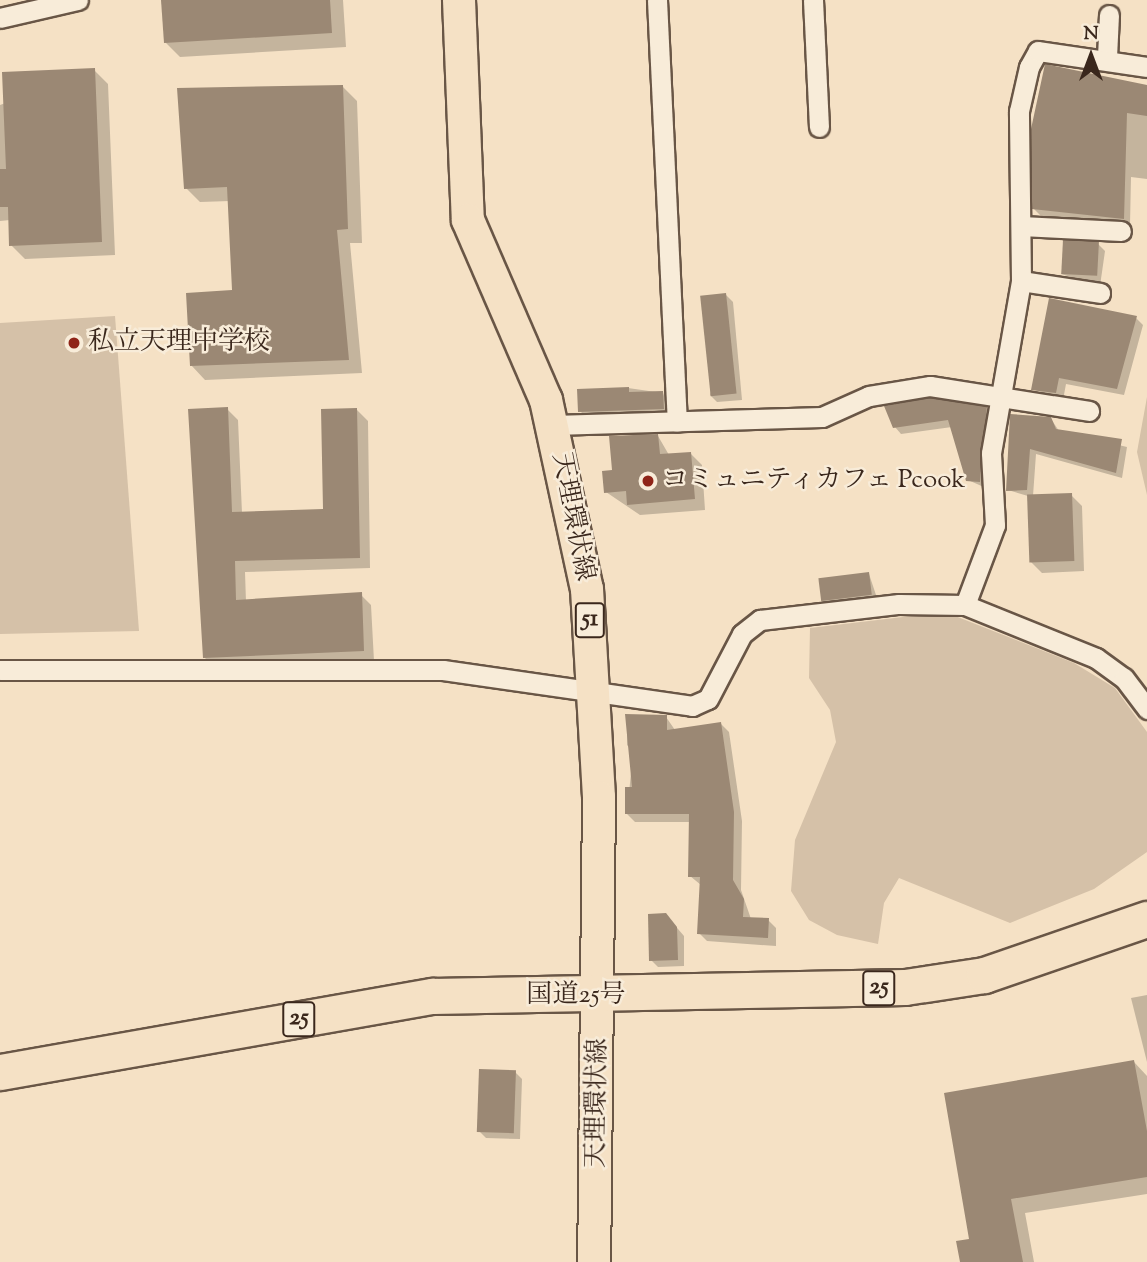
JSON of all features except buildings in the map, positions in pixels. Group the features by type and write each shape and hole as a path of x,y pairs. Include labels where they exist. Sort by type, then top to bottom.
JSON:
{"highway":[{"name":"国道25号","path":"0,1072 432,996 600,998 905,987 984,975 1147,919"}],"main road":[{"name":"天理環状線","path":"459,0 468,220 527,345 553,425 587,589 593,689 600,998 594,1262"}],"street":[{"path":"0,18 78,0"},
{"path":"657,0 677,422"},
{"path":"813,0 819,127"},
{"path":"1107,57 1110,15"},
{"path":"965,605 995,526 991,453 1021,281 1019,111 1034,54 1107,57 1147,67"},
{"path":"1021,226 1121,231"},
{"path":"1021,281 1100,293"},
{"path":"553,425 821,417 869,396 930,386 1001,394 1089,411"},
{"path":"0,670 443,670 593,689 692,706 708,699 742,635 760,620 899,604 965,605 1096,658 1124,678 1147,709"}],"shaded area":[{"path":"115,316 139,631 0,634 0,323"},
{"path":"1147,397 1147,495 1137,452"},
{"path":"945,612 1074,663 1115,688 1147,732 1147,852 1094,889 1010,923 899,878 884,903 878,944 837,935 809,920 791,891 795,840 836,742 830,710 809,678 810,628"}],"place":[{"name":"私立天理中学校","path":"74,343"},
{"name":"コミュニティカフェ Pcook","path":"648,481"}]}
